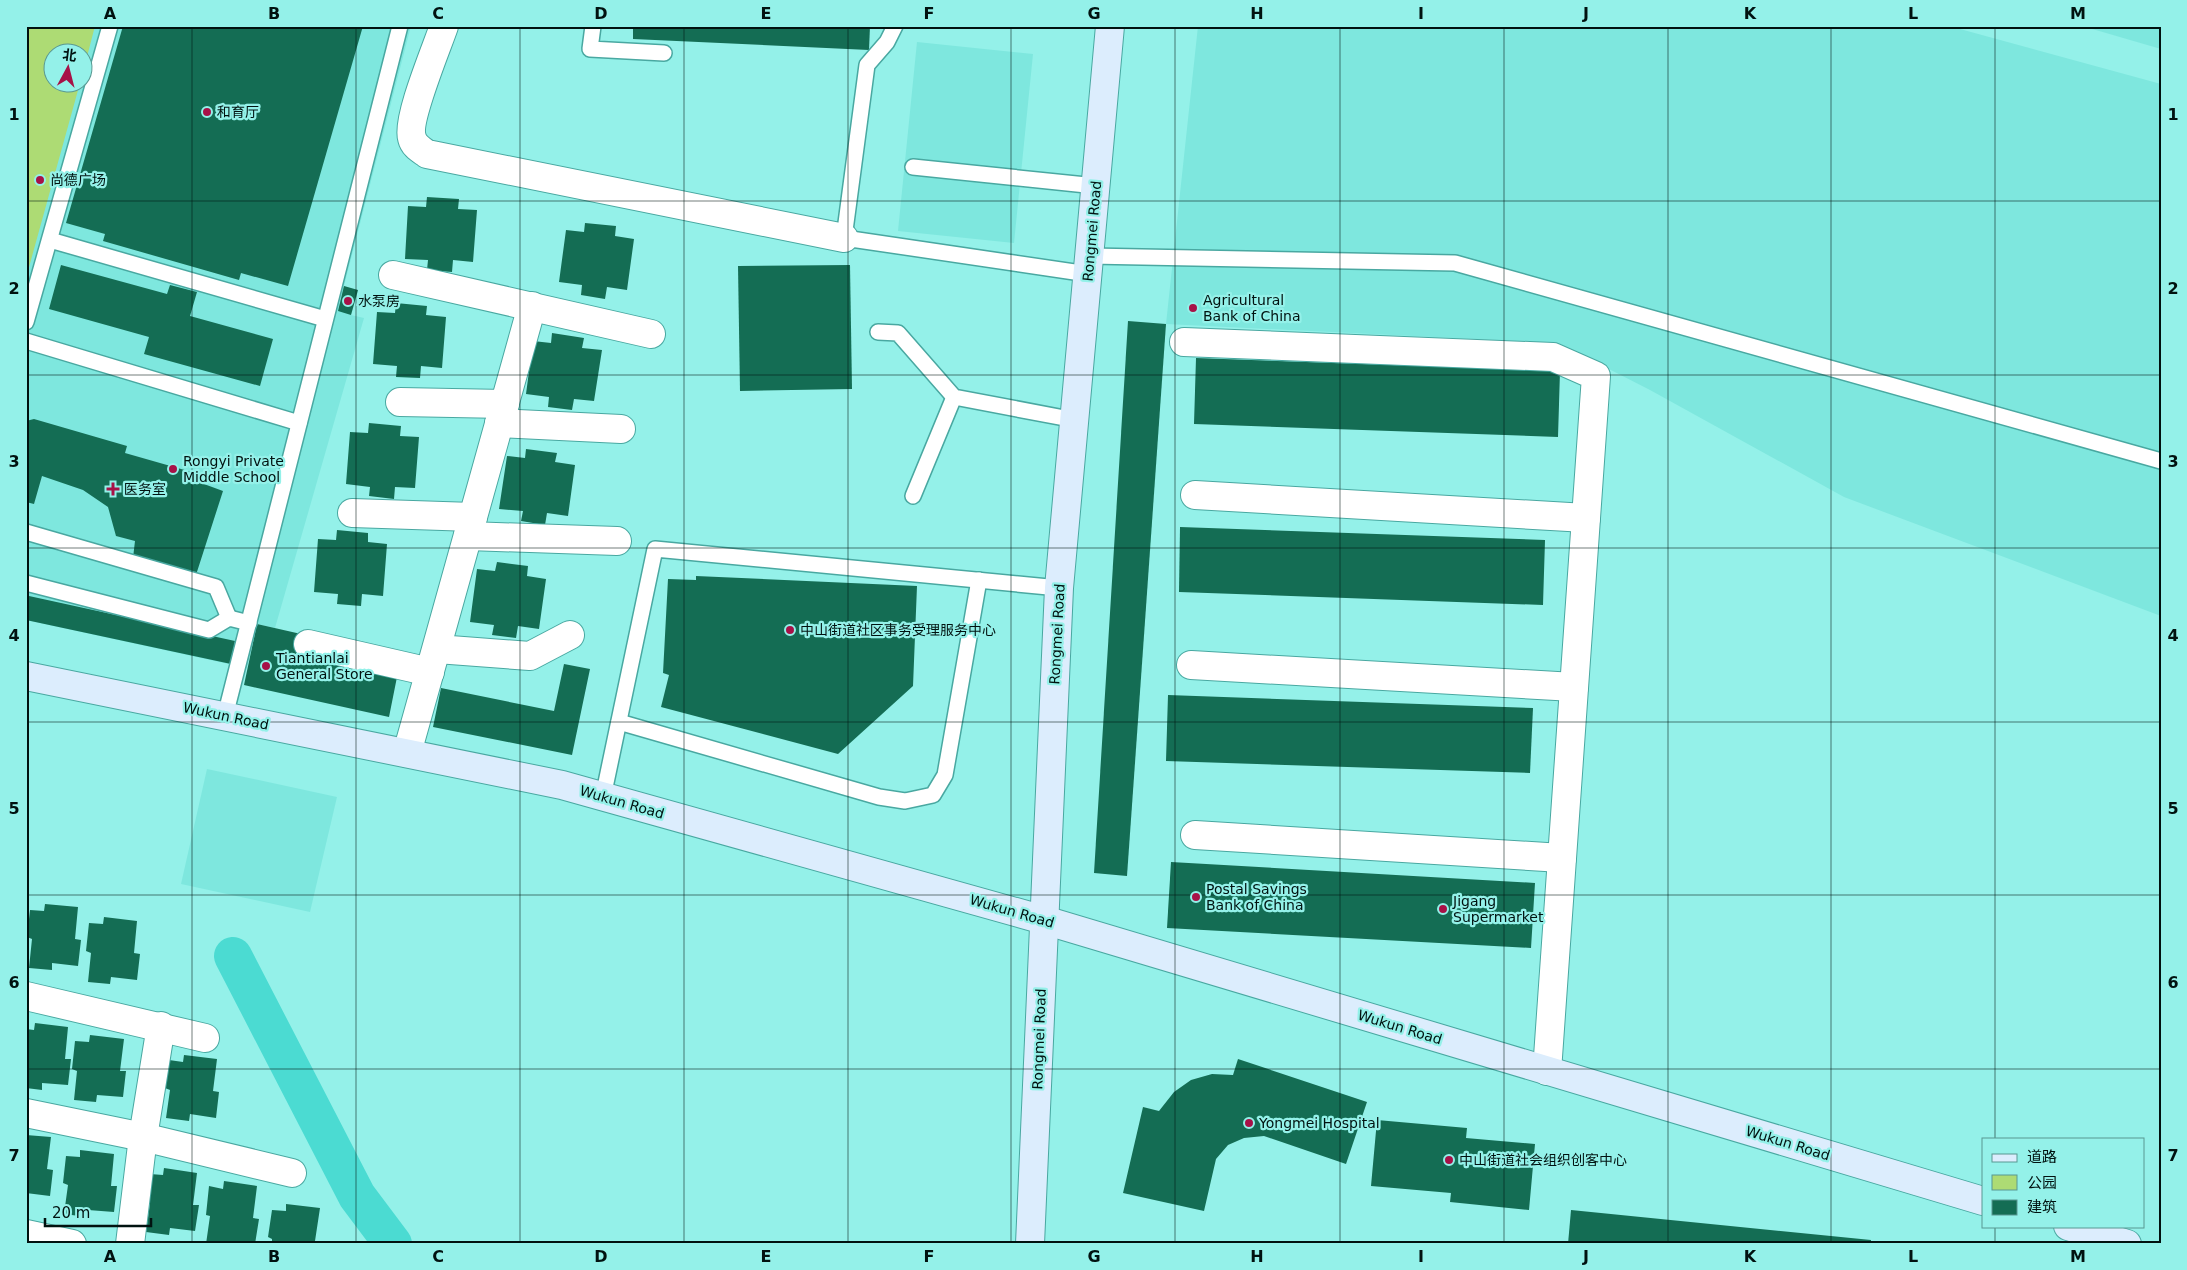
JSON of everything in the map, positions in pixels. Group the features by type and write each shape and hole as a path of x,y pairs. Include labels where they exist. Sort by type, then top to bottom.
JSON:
{"street":[{"path":"444,26 412,119 411,136 417,148 427,154 844,238"},
{"name":"Rongmei Road","path":"1030,1244 1059,588 1110,26"},
{"path":"393,275 651,334"},
{"path":"408,753 532,306"},
{"path":"1184,342 1553,358 1596,376 1548,1071"},
{"path":"400,402 621,430"},
{"path":"1195,494 1586,518"},
{"path":"352,513 617,541"},
{"path":"308,644 433,660 530,656 570,635"},
{"path":"1191,665 1574,687"},
{"name":"Wukun Road","path":"26,676 562,785 1044,920 1982,1201"},
{"path":"1195,835 1562,858"},
{"path":"26,996 161,1026 205,1038"},
{"path":"130,1244 143,1137 161,1026"},
{"path":"26,1113 143,1137 292,1173"},
{"path":"2075,1228 2127,1244"},
{"path":"26,1234 72,1244"}],"lane":[{"path":"26,322 110,26"},
{"path":"225,716 400,26"},
{"path":"593,26 590,49 664,53"},
{"path":"895,26 887,42 867,65 844,238 1089,265 1455,263 2161,461"},
{"path":"913,167 1096,186"},
{"path":"50,240 325,319"},
{"path":"878,332 898,333 954,397 1074,420"},
{"path":"26,341 299,423"},
{"path":"913,496 954,397"},
{"path":"26,532 216,587 229,618"},
{"path":"603,796 655,549 1059,588"},
{"path":"619,722 879,797 905,801 933,795 945,775 979,580"},
{"path":"26,583 209,630 229,618 249,623"}],"shaded area":[{"name":"Rongyi Private Middle School","path":"26,26 411,26 344,286 358,291 351,315 364,318 275,628 257,624 247,668 26,620"},
{"path":"1198,26 1949,26 2161,84 2161,616 1844,497 1650,390 1558,343 1166,324"},
{"path":"2082,26 2161,26 2161,49"},
{"path":"917,42 1033,54 1014,243 898,231"},
{"path":"207,769 337,797 310,912 181,884"}],"green space":[{"name":"尚德广场","path":"26,26 95,26 91,42 42,42 42,92 78,92 26,278"}],"building":[{"path":"123,26 363,26 288,286 241,273 239,280 103,241 105,234 66,223"},
{"path":"633,26 870,26 869,50 633,39"},
{"path":"427,197 459,199 458,209 477,210 473,262 453,260 452,272 427,270 428,260 405,259 408,206 426,207"},
{"path":"585,223 616,226 615,236 634,239 627,290 607,287 605,299 581,295 582,285 559,282 566,230 584,232"},
{"path":"61,265 167,294 170,285 197,292 190,316 273,339 260,386 144,354 149,337 49,309"},
{"path":"850,265 852,389 740,391 738,266"},
{"name":"水泵房","path":"344,286 358,290 351,315 338,311"},
{"path":"396,303 427,306 426,315 446,317 442,368 421,366 420,378 396,377 397,366 373,364 377,312 395,313"},
{"path":"1128,321 1166,324 1127,876 1094,873"},
{"path":"552,333 584,338 582,348 602,350 594,401 574,399 572,410 548,407 549,397 526,394 533,341 551,343"},
{"path":"1196,358 1560,371 1558,437 1194,424"},
{"path":"34,419 127,446 125,453 195,473 193,480 223,491 195,578 133,558 135,541 116,536 108,507 83,490 42,476 34,504 26,502 26,421"},
{"path":"369,423 401,426 400,436 419,437 415,488 395,487 394,499 369,496 370,487 346,484 350,432 368,433"},
{"path":"526,449 557,453 555,462 575,465 568,516 547,513 545,525 521,521 523,511 499,509 507,456 525,458"},
{"path":"1180,527 1545,540 1543,605 1179,592"},
{"path":"337,530 368,533 368,542 387,544 383,596 362,594 361,606 337,604 338,594 314,592 318,539 336,540"},
{"path":"497,562 528,566 527,576 546,579 539,629 518,626 516,638 492,635 494,625 470,622 477,569 495,571"},
{"name":"中山街道社区事务受理服务中心","path":"696,576 917,586 913,686 838,754 661,707 669,675 663,673 668,579 696,580"},
{"path":"29,596 235,641 231,664 26,620"},
{"path":"257,624 301,634 296,655 397,677 389,717 244,685"},
{"path":"564,664 590,669 572,755 433,727 441,688 554,711"},
{"path":"1168,695 1533,708 1530,773 1166,761"},
{"path":"1171,862 1535,883 1531,948 1167,928"},
{"path":"45,904 78,907 75,939 81,940 78,966 52,963 52,970 29,968 32,939 27,937 30,910 44,911"},
{"path":"104,917 137,921 134,953 140,954 137,980 111,977 110,984 88,982 91,953 86,951 89,923 103,924"},
{"path":"35,1023 68,1027 65,1059 71,1059 68,1085 42,1083 42,1090 26,1088 26,1029 34,1030"},
{"path":"90,1035 124,1039 120,1071 126,1071 123,1097 97,1095 96,1102 74,1100 77,1071 72,1069 75,1041 89,1042"},
{"path":"184,1055 217,1059 213,1091 219,1092 216,1118 190,1114 189,1121 166,1118 170,1090 165,1088 169,1060 183,1062"},
{"name":"Yongmei Hospital","path":"1238,1059 1367,1102 1346,1164 1264,1136 1244,1138 1228,1145 1216,1159 1204,1211 1123,1193 1143,1107 1159,1111 1174,1092 1191,1080 1212,1074 1233,1075"},
{"path":"1377,1120 1467,1128 1466,1138 1535,1144 1529,1210 1450,1202 1451,1193 1371,1186"},
{"path":"26,1135 51,1137 47,1169 53,1170 50,1196 26,1193"},
{"path":"80,1150 114,1154 111,1186 117,1186 114,1212 88,1210 87,1217 64,1214 68,1185 63,1183 66,1156 80,1157"},
{"path":"164,1168 197,1173 193,1205 199,1205 195,1231 170,1228 169,1235 146,1232 150,1203 146,1201 150,1174 163,1175"},
{"path":"224,1181 257,1186 253,1218 259,1219 255,1244 230,1241 230,1244 206,1244 210,1216 206,1215 209,1186 223,1189"},
{"path":"286,1204 320,1208 315,1241 321,1241 321,1244 272,1244 272,1239 268,1237 272,1210 286,1211"},
{"path":"1571,1210 1871,1240 1871,1244 1568,1244"}],"waterway":[{"path":"233,956 357,1196 393,1244"}],"place":[{"name":"和育厅","path":"207,112"},
{"name":"尚德广场","path":"40,180"},
{"name":"水泵房","path":"348,301"},
{"name":"Agricultural Bank of China","path":"1193,308"},
{"name":"Rongyi Private Middle School","path":"173,469"},
{"name":"医务室","path":"113,489"},
{"name":"中山街道社区事务受理服务中心","path":"790,630"},
{"name":"Tiantianlai General Store","path":"266,666"},
{"name":"Postal Savings Bank of China","path":"1196,897"},
{"name":"Jigang Supermarket","path":"1443,909"},
{"name":"Yongmei Hospital","path":"1249,1123"},
{"name":"中山街道社会组织创客中心","path":"1449,1160"}]}
